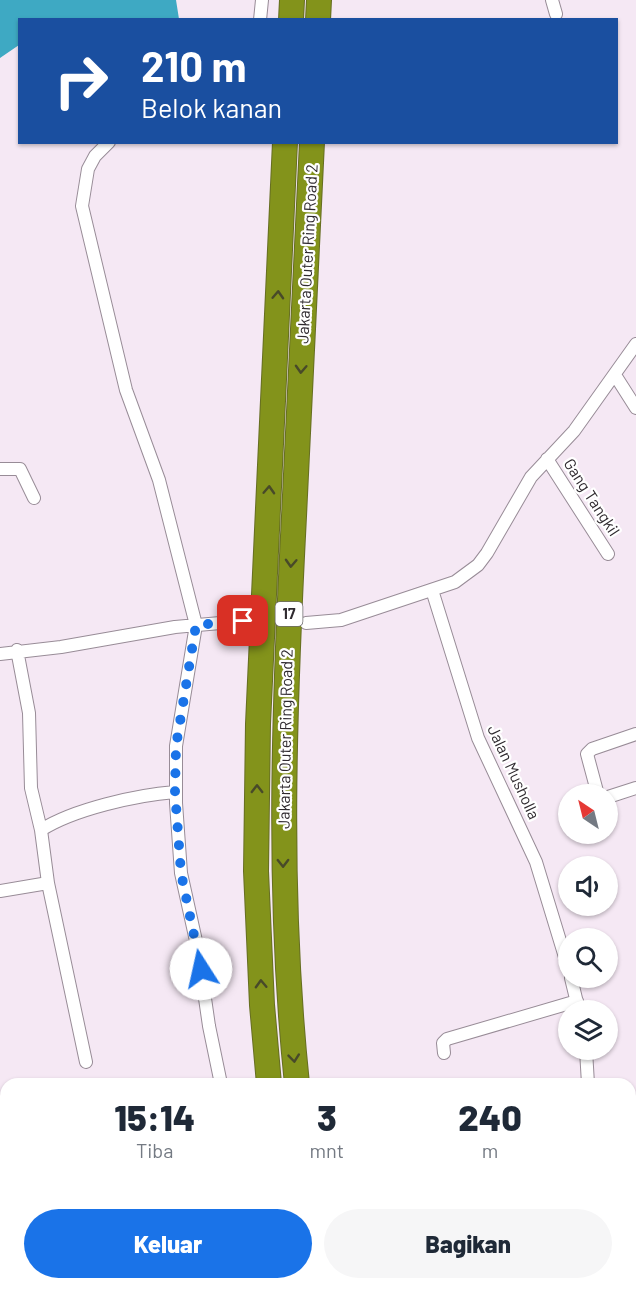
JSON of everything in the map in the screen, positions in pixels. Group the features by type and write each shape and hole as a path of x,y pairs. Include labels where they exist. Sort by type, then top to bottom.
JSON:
{"highway":[{"path":"291,18 292,0"},
{"path":"318,18 319,0"},
{"name":"Jakarta Outer Ring Road 2","path":"268,1078 262,1005 256,871 258,724 285,144"},
{"name":"Jakarta Outer Ring Road 2","path":"296,1078 288,1003 283,866 283,723 312,144"}],"street":[{"path":"260,18 262,0"},
{"path":"552,0 556,14"},
{"path":"106,144 95,156 88,170 82,206 126,390 159,480 196,625 176,746 175,792 181,873 198,950 209,1026 220,1078"},
{"path":"306,622 341,620 432,590 455,582 478,565 531,477 574,430 636,344"},
{"path":"615,375 636,408"},
{"name":"Gang Tangkil","path":"547,459 608,554"},
{"path":"0,469 20,469 34,498"},
{"name":"Jalan Musholla","path":"432,590 478,738 536,862 558,934"},
{"path":"0,654 17,650 61,647 196,625 243,621"},
{"path":"17,650 29,713 32,798 41,830 48,883 86,1062"},
{"path":"595,784 587,754 592,749 636,734"},
{"path":"618,794 636,788"},
{"path":"41,830 56,821 119,801 147,794 175,792"},
{"path":"0,891 48,883"},
{"path":"444,1053 443,1043 447,1039 558,1011"},
{"path":"586,1060 587,1078"}],"water":[{"path":"0,0 176,0 179,18 18,18 18,46 0,58"}],"route":[{"path":"201,969 181,873 176,803 176,746 196,625 243,621"}]}
